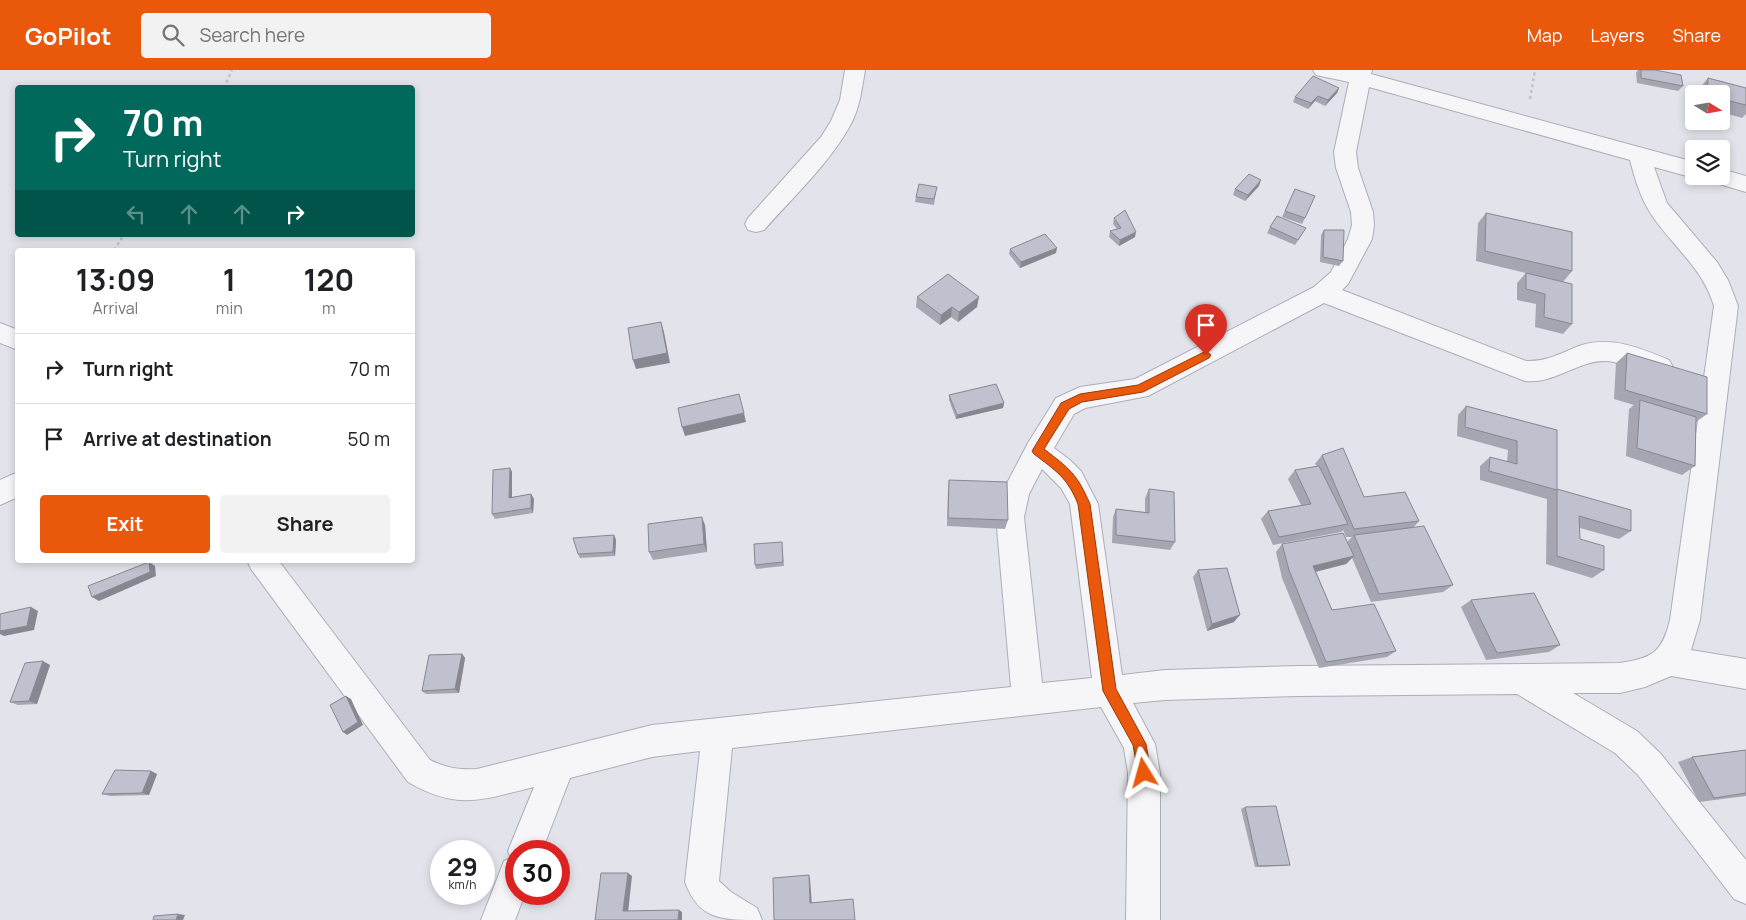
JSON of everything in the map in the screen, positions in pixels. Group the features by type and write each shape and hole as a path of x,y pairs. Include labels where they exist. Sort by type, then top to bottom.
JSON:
{"street":[{"path":"756,224 829,142 842,121 850,100 854,70"},
{"path":"1323,70 1361,74 1685,168"},
{"path":"1028,700 1010,517 1016,493 1038,451 1065,406 1080,398 1140,389 1323,293 1340,278 1360,239 1363,225 1362,212 1347,168 1345,152 1361,74"},
{"path":"263,563 419,772 438,783 456,786 476,785 652,741 1110,691 1165,686 1289,681 1620,678 1650,673 1666,661 1677,647 1685,620 1696,383 1726,306 1723,292 1710,269 1663,215 1655,202 1640,155"},
{"path":"1730,180 1746,184"},
{"path":"1323,293 1525,371 1535,373 1589,353 1602,351 1634,357 1696,383"},
{"path":"0,333 15,339"},
{"path":"1038,451 1067,473 1076,485 1084,504 1110,691 1133,731 1142,756 1144,773 1143,920"},
{"path":"0,492 15,485"},
{"path":"1666,661 1746,674"},
{"path":"1520,679 1626,742 1649,764 1746,887"},
{"path":"718,734 702,882 703,890 712,900 745,920"},
{"path":"529,840 558,766"},
{"path":"498,920 505,902"}],"path":[{"path":"225,85 232,70"},
{"path":"115,248 123,237"}],"building":[{"path":"1641,70 1655,70 1681,75 1683,86 1641,78"},
{"path":"1313,76 1339,88 1328,100 1318,96 1311,103 1295,97"},
{"path":"1708,78 1746,88 1746,105 1730,101 1730,85 1708,85"},
{"path":"1249,174 1261,180 1248,195 1235,189"},
{"path":"919,184 937,187 934,199 916,197"},
{"path":"1295,189 1315,196 1305,218 1285,211"},
{"path":"1125,210 1136,232 1120,240 1110,231 1121,228 1114,218"},
{"path":"1486,213 1572,232 1572,271 1485,251"},
{"path":"1277,216 1306,228 1298,240 1270,227"},
{"path":"1324,230 1344,230 1343,261 1323,257"},
{"path":"1045,234 1057,248 1021,262 1010,249"},
{"path":"1526,273 1572,284 1572,324 1544,317 1545,294 1526,289"},
{"path":"948,274 979,297 959,312 952,307 941,315 917,297"},
{"path":"661,322 667,353 633,360 628,328"},
{"path":"1627,353 1707,377 1707,414 1625,390"},
{"path":"996,384 1004,403 957,415 949,395"},
{"path":"739,394 744,413 682,427 678,408"},
{"path":"1640,400 1696,417 1695,466 1637,448"},
{"path":"1466,406 1557,430 1557,490 1489,471 1490,457 1517,464 1517,441 1465,427"},
{"path":"1343,448 1364,497 1405,492 1419,521 1354,529 1322,455"},
{"path":"1319,466 1348,524 1279,537 1268,511 1311,504 1295,470"},
{"path":"510,468 509,498 531,494 531,508 492,514 493,470"},
{"path":"949,480 1007,482 1008,520 948,518"},
{"path":"1149,489 1174,492 1175,542 1116,535 1116,509 1149,513"},
{"path":"1557,489 1631,510 1631,531 1579,516 1580,539 1604,546 1604,570 1557,556"},
{"path":"702,517 704,544 649,552 648,524"},
{"path":"1424,526 1453,585 1379,594 1354,535"},
{"path":"1343,533 1354,556 1313,566 1332,610 1374,604 1396,651 1326,662 1289,570 1282,544"},
{"path":"614,535 613,552 578,554 573,538"},
{"path":"782,542 783,562 755,565 754,544"},
{"path":"149,563 150,572 92,597 88,586"},
{"path":"1227,568 1240,615 1212,624 1198,570"},
{"path":"1534,593 1560,645 1497,653 1471,600"},
{"path":"31,607 27,626 0,631 0,614"},
{"path":"462,654 455,689 422,691 429,655"},
{"path":"43,661 29,701 10,702 25,663"},
{"path":"346,696 358,722 343,732 330,705"},
{"path":"1746,750 1746,793 1714,798 1692,757"},
{"path":"115,770 151,771 142,793 102,794"},
{"path":"1276,806 1290,865 1258,866 1245,807"},
{"path":"601,873 628,873 623,911 679,910 678,920 595,920"},
{"path":"809,875 810,903 853,899 855,920 774,920 773,878"},
{"path":"178,914 176,920 153,920 154,916"}],"route":[{"path":"1144,773 1139,744 1110,691 1084,504 1076,485 1067,473 1055,462 1038,451 1054,421 1065,406 1080,398 1140,389 1206,355"}]}
